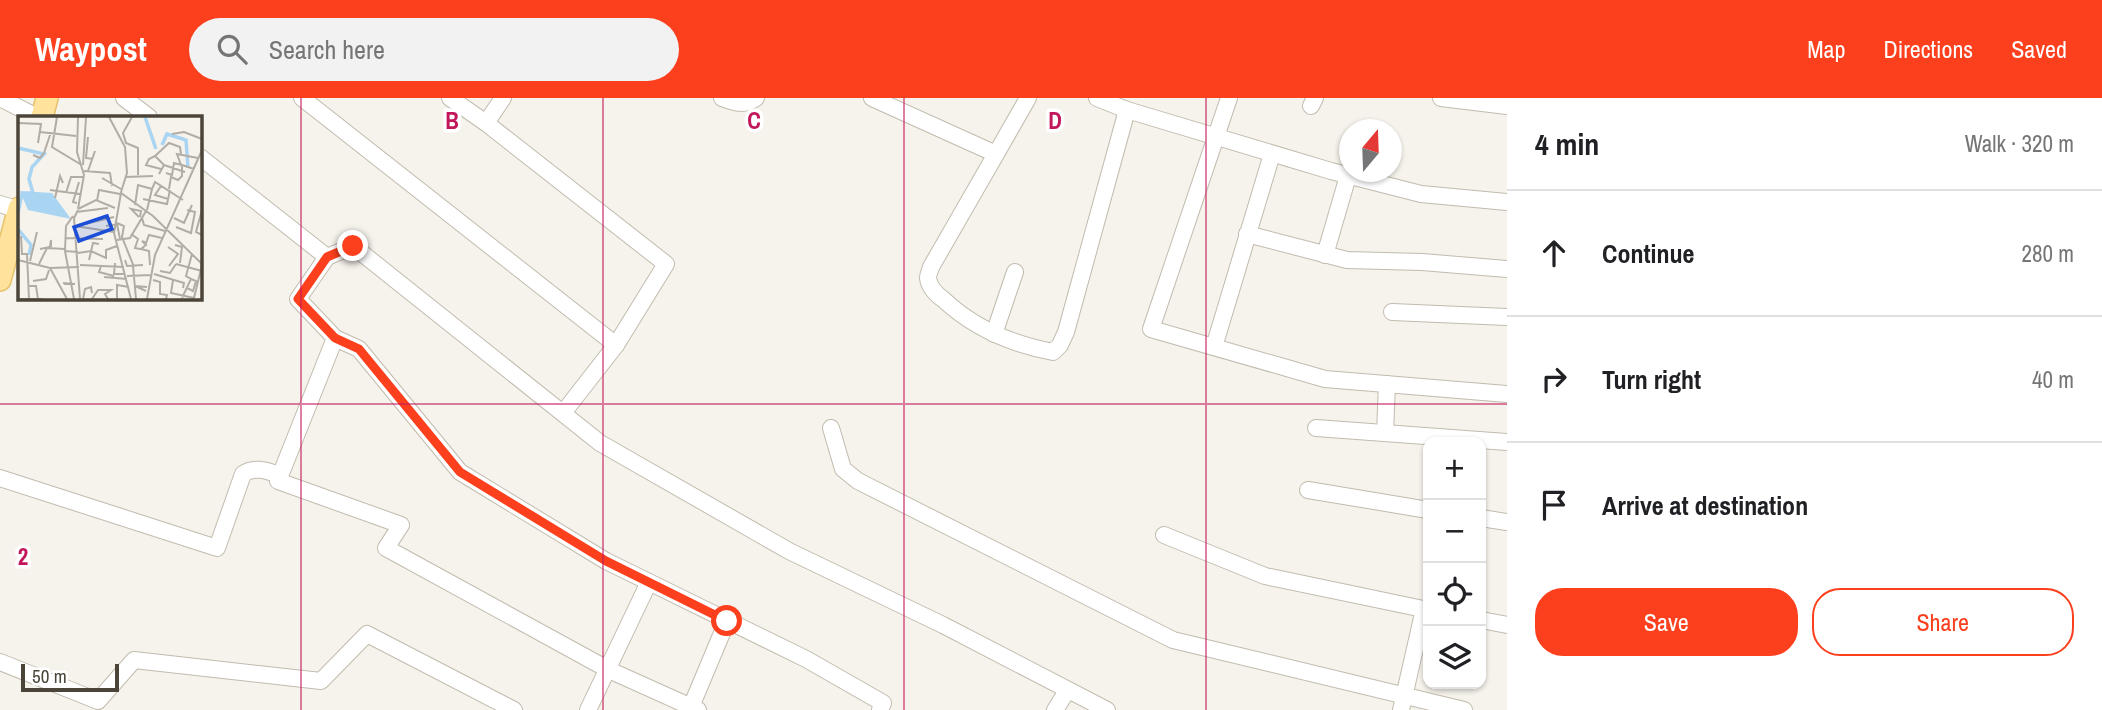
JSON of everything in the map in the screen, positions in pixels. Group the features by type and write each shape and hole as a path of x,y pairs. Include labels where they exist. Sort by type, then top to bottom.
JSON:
{"main road":[{"path":"39,116 47,98"},
{"path":"0,276 18,213"}],"street":[{"path":"0,98 37,116"},
{"path":"124,98 148,116"},
{"path":"302,98 616,345"},
{"path":"450,98 486,123 666,264 616,345 563,413"},
{"path":"486,123 503,98"},
{"path":"722,98 741,104 756,98"},
{"path":"872,98 996,154"},
{"path":"1028,98 931,267 928,278 934,292 957,312 994,334 1027,347 1053,352 1066,332 1127,110"},
{"path":"1097,98 1127,110 1339,173"},
{"path":"1229,98 1151,329 1325,379 1507,394"},
{"path":"1441,98 1507,106"},
{"path":"1214,347 1272,154"},
{"path":"201,158 327,257"},
{"path":"1325,255 1346,182"},
{"path":"1372,182 1421,194 1507,201"},
{"path":"0,204 18,209"},
{"path":"1247,234 1347,260 1422,262 1507,269"},
{"path":"880,710 883,703 863,690 806,659 606,561 460,472 359,349 335,338 298,299 327,257 353,246 600,443 789,551 943,625 1107,710"},
{"path":"994,334 1015,272"},
{"path":"1392,312 1507,317"},
{"path":"335,338 278,481 401,525 386,548 609,670 695,708 727,621"},
{"path":"1385,433 1387,384"},
{"path":"831,428 843,469 858,481 1173,640 1402,704 1464,710"},
{"path":"1316,428 1507,442"},
{"path":"0,478 217,548 243,474 249,470 264,470 280,475"},
{"path":"1308,490 1423,509"},
{"path":"1486,519 1507,522"},
{"path":"1164,535 1265,576 1423,609"},
{"path":"589,710 649,582"},
{"path":"1486,621 1507,625"},
{"path":"1402,704 1423,622"},
{"path":"0,662 98,701 134,660 321,681 367,634 514,710"},
{"path":"1055,710 1067,691"}],"route":[{"path":"353,246 327,257 298,299 335,338 359,349 460,472 606,561 727,621"}]}
